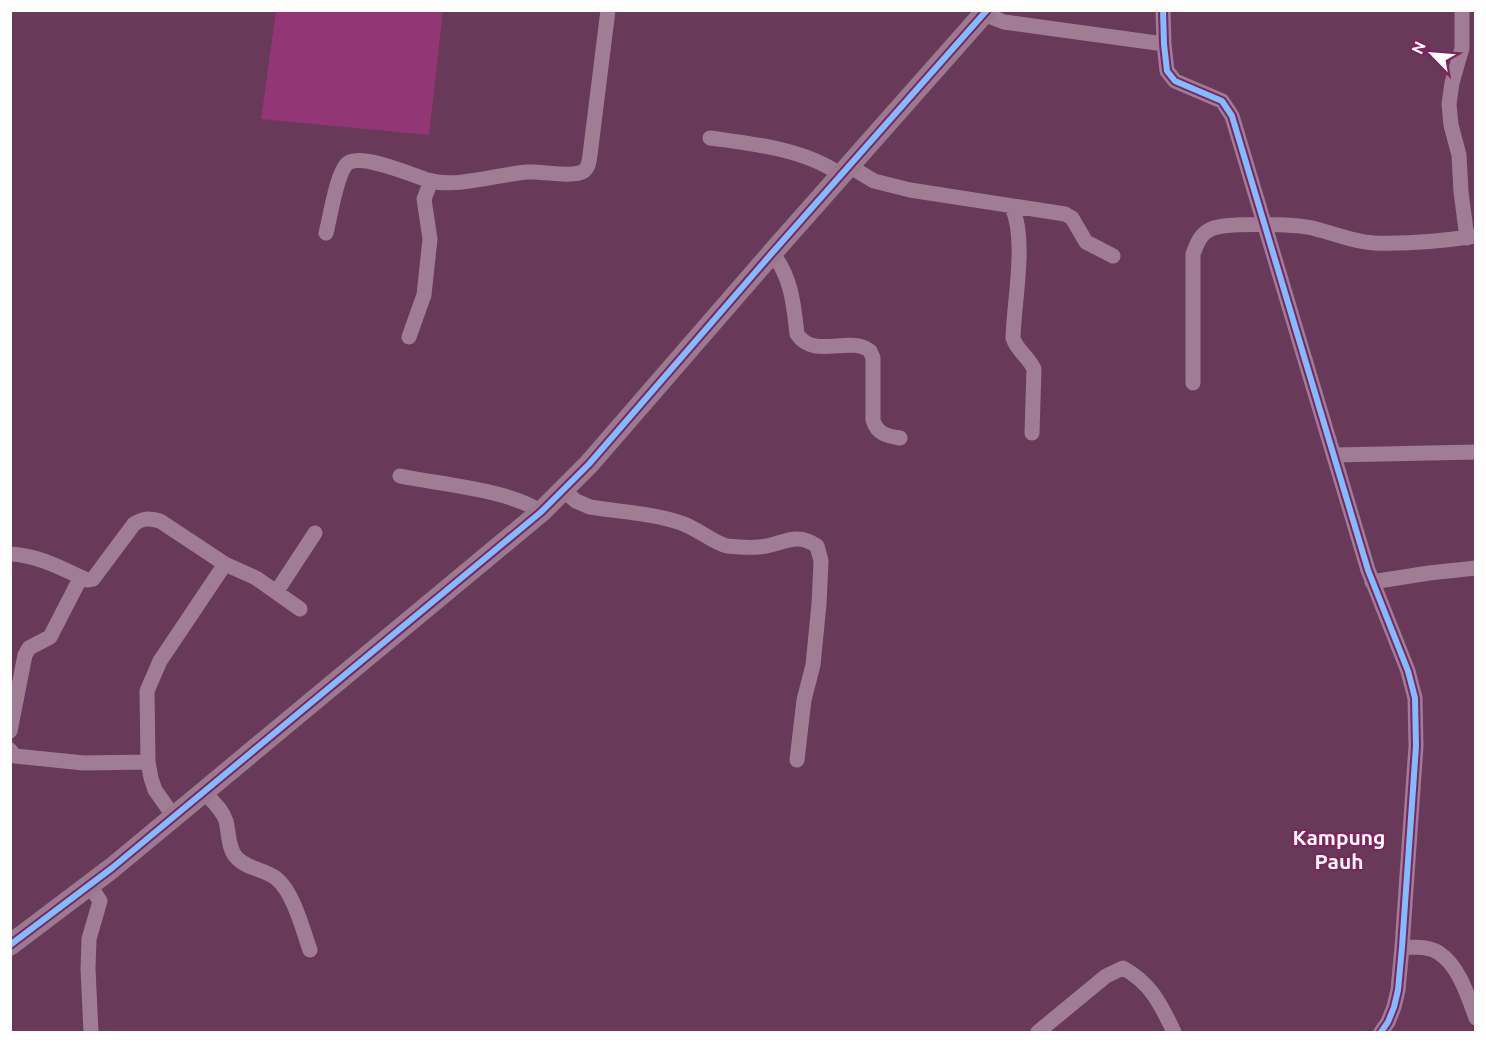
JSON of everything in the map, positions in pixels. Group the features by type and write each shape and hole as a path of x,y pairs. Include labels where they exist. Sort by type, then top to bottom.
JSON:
{"street":[{"path":"326,233 340,176 347,164 360,160 431,181 452,182 528,172 581,173 586,169 590,155 608,10"},
{"path":"1163,10 1167,71 1175,81 1221,101 1232,116 1372,582 1411,681 1416,720 1402,947 1394,1008 1381,1032"},
{"path":"1193,383 1193,254 1204,233 1213,228 1266,225 1316,229 1353,241 1376,243 1471,237 1461,192 1459,155 1451,125 1449,104 1452,83 1469,49 1462,10"},
{"path":"10,945 90,886 541,512 590,464 772,253 985,12 1004,22 1164,44"},
{"path":"711,138 786,152 873,181 910,190 1065,214 1072,218 1086,242 1113,256"},
{"path":"409,337 424,295 430,239 424,199 431,181"},
{"path":"1012,207 1017,220 1019,243 1012,338 1016,348 1029,360 1034,369 1032,433"},
{"path":"772,253 779,261 789,285 797,334 801,340 823,347 859,346 870,351 873,358 875,428 889,437 900,438"},
{"path":"1335,455 1476,452"},
{"path":"400,476 510,498 541,512"},
{"path":"563,490 576,501 590,507 680,522 700,530 718,543 727,546 761,547 794,539 812,542 817,546 821,561 819,604 813,665 804,700 797,760"},
{"path":"10,554 30,557 55,565 87,580 93,579 134,524 141,519 150,518 160,521 225,564 256,578 300,609"},
{"path":"277,591 315,533"},
{"path":"174,817 155,790 148,762 147,691 160,661 225,564"},
{"path":"1372,582 1476,568"},
{"path":"10,730 25,656 29,648 50,637 81,577"},
{"path":"10,750 15,756 84,763 148,762"},
{"path":"204,792 219,808 225,820 235,856 243,863 277,879 285,888 296,910 310,950"},
{"path":"90,886 100,901 89,939 91,1032"},
{"path":"1402,947 1426,948 1439,952 1455,970 1475,1013"},
{"path":"1038,1032 1106,976 1123,968 1148,986 1158,999 1174,1032"}],"shaded area":[{"path":"276,11 443,11 429,135 261,119"}],"cycle path":[{"path":"10,945 112,868 541,512 589,464 987,10"},
{"path":"1163,10 1167,71 1175,81 1222,101 1232,116 1368,570 1408,671 1415,698 1416,746 1398,990 1388,1022 1381,1032"}],"district":[{"name":"Kampung Pauh","path":"1339,850"}]}
